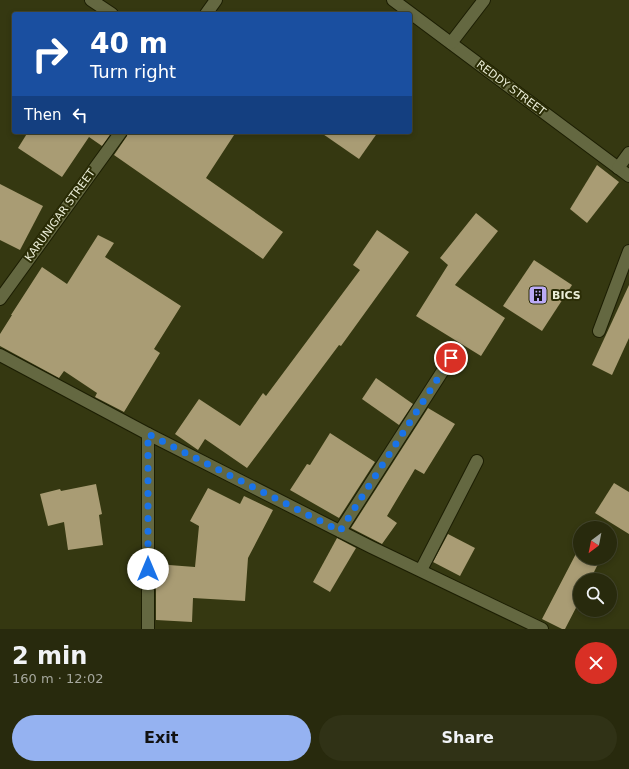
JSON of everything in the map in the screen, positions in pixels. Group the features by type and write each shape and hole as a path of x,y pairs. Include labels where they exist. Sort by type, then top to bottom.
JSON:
{"street":[{"path":"91,0 109,12"},
{"path":"207,12 216,0"},
{"name":"REDDY STREET","path":"393,0 409,12"},
{"path":"451,43 484,0"},
{"name":"REDDY STREET","path":"412,14 629,176"},
{"name":"KARUNIGAR STREET","path":"0,299 120,134"},
{"path":"618,168 629,153"},
{"path":"599,331 629,251"},
{"path":"0,355 148,434 340,531 542,629"},
{"path":"340,531 451,358"},
{"path":"148,434 148,629"},
{"path":"420,570 477,460"}],"building":[{"path":"27,134 111,134 102,146 89,137 62,177 18,148"},
{"path":"128,134 235,134 206,178 283,232 263,259 114,155"},
{"path":"323,134 377,134 359,159"},
{"path":"597,165 619,182 587,223 570,209"},
{"path":"0,184 43,206 20,250 0,240"},
{"path":"476,213 498,231 455,285 505,318 481,356 416,316 448,265 440,258"},
{"path":"377,230 409,252 341,346 339,345 247,468 205,439 198,450 175,434 199,399 240,426 263,393 266,396 360,270 353,265"},
{"path":"98,235 114,243 105,257 181,306 154,349 160,353 124,412 95,397 97,393 64,371 59,378 0,346 0,334 42,267 67,284"},
{"name":"BICS","path":"534,260 572,285 542,331 503,306"},
{"path":"629,285 629,338 612,375 592,365"},
{"path":"376,378 413,404 399,425 362,399"},
{"path":"428,408 455,424 424,474 415,469 387,516 397,523 382,544 351,528"},
{"path":"330,433 375,462 339,518 290,490 307,464 310,465"},
{"path":"614,483 629,492 629,534 617,527 617,521 608,521 595,513"},
{"path":"96,484 102,514 99,515 103,545 68,550 64,522 48,526 40,494 60,489 61,491"},
{"path":"208,488 240,504 244,496 273,510 248,558 245,601 193,598 192,622 156,620 156,564 195,567 199,526 190,521"},
{"path":"448,534 475,548 460,576 433,562"},
{"path":"337,538 356,548 330,592 313,582"},
{"path":"573,559 573,565 598,565 594,573 573,573 573,614 565,629 542,619"}],"place":[{"name":"BICS","path":"538,295"}],"route":[{"path":"148,569 148,434 340,531 451,358"}]}
